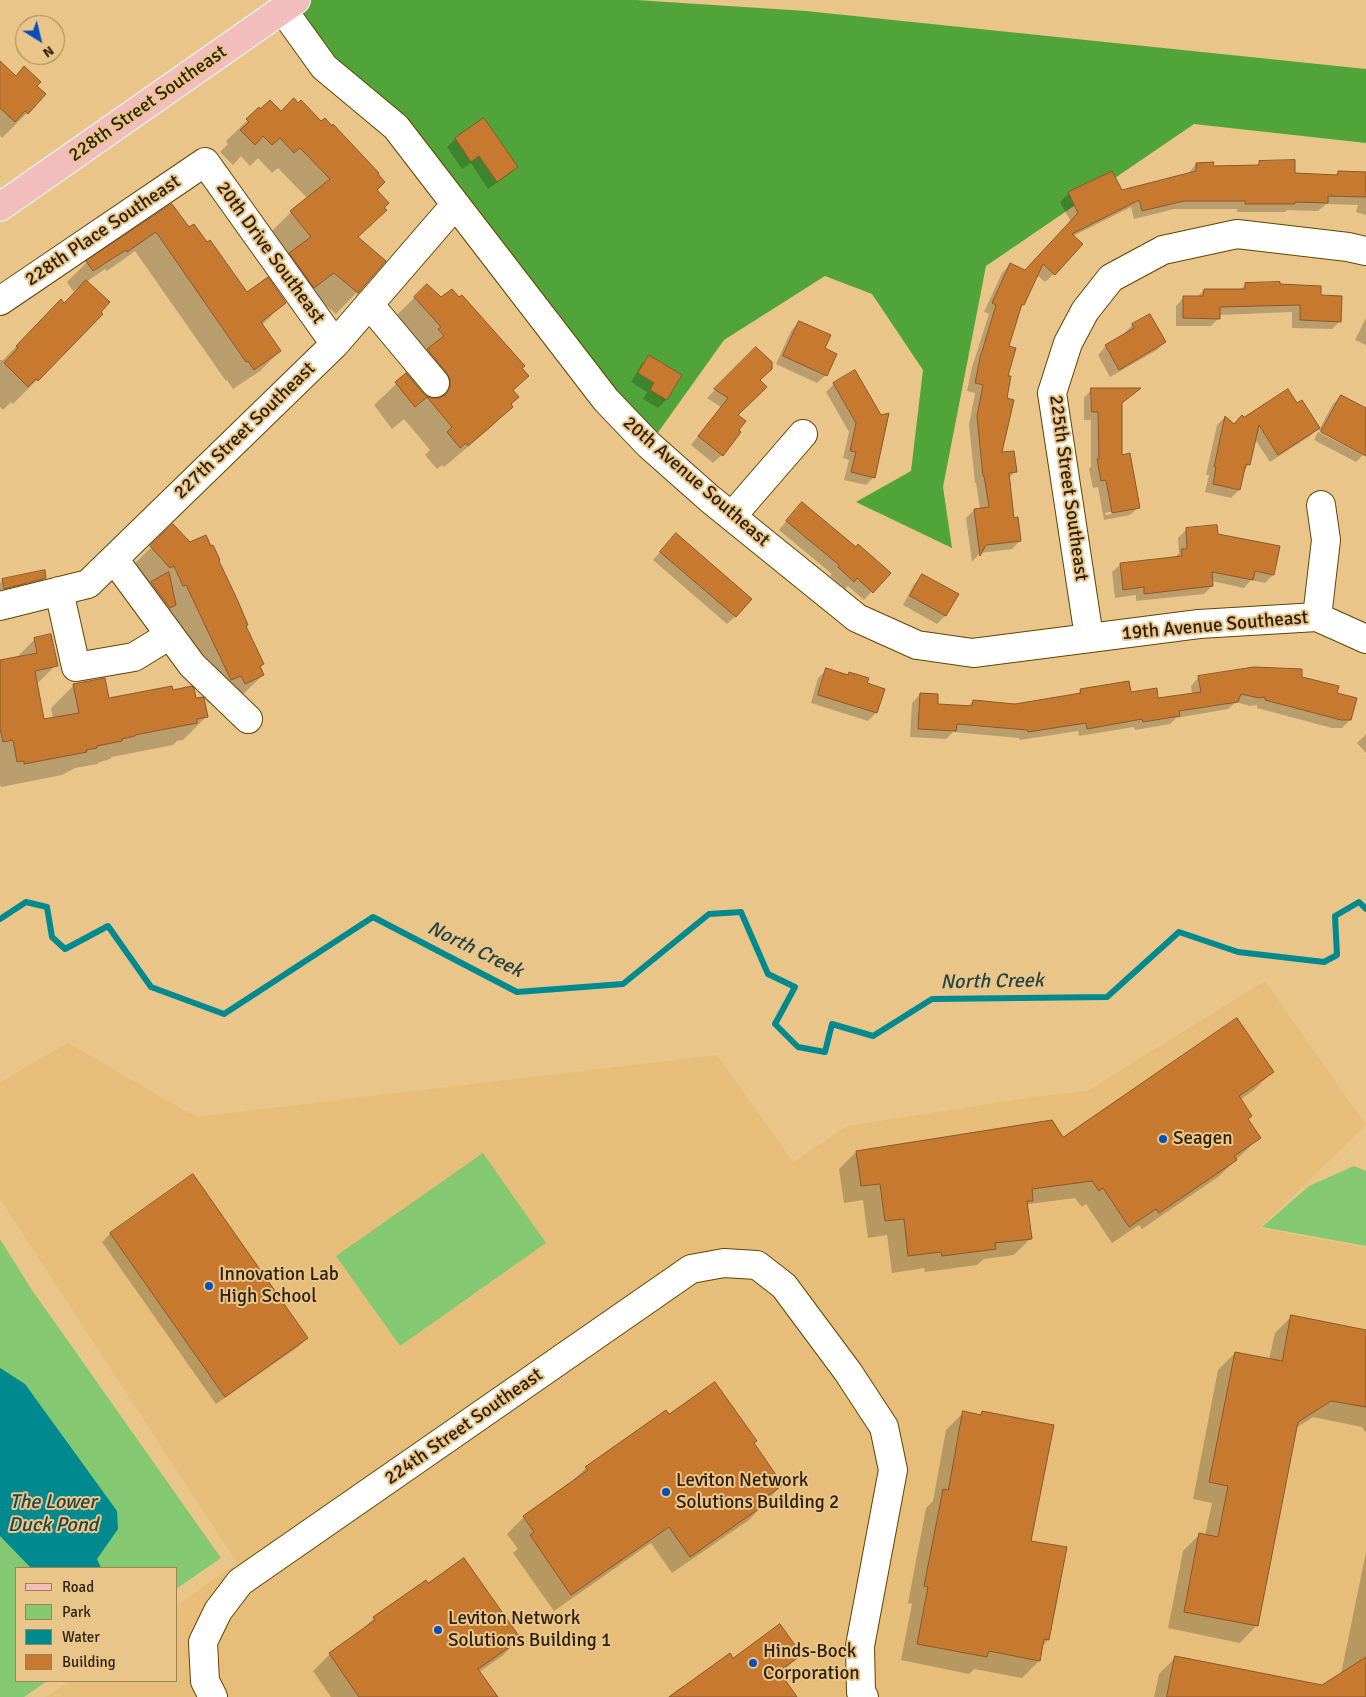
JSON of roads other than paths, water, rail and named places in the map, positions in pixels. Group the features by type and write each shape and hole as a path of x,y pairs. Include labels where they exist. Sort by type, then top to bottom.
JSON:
{"main road":[{"name":"228th Street Southeast","path":"0,207 290,5"}],"street":[{"name":"20th Avenue Southeast","path":"290,5 324,67 396,127 606,400 649,445 710,498 857,618 917,645 972,653 1089,638"},
{"name":"228th Place Southeast","path":"0,301 205,162"},
{"name":"20th Drive Southeast","path":"205,162 335,344"},
{"name":"227th Street Southeast","path":"0,606 88,584 335,344 456,206"},
{"name":"225th Street Southeast","path":"1089,638 1052,393 1068,343 1085,311 1111,278 1163,250 1237,234 1348,247 1366,251"},
{"path":"370,304 435,382"},
{"path":"732,516 803,434"},
{"path":"1317,617 1326,540 1321,505"},
{"path":"114,559 192,665 248,720"},
{"path":"59,591 76,667 134,657 170,635"},
{"name":"19th Avenue Southeast","path":"1089,638 1199,624 1317,617 1366,639"},
{"name":"224th Street Southeast","path":"213,1697 205,1681 203,1642 218,1610 240,1582 691,1269 724,1263 757,1265 784,1286 848,1372 884,1427 893,1470 860,1646 861,1692 864,1697"}],"water":[{"name":"The Lower Duck Pond","path":"0,1368 25,1384 117,1511 118,1529 97,1559 101,1567 30,1567 0,1536"}],"waterway":[{"name":"North Creek","path":"0,919 26,902 47,907 52,937 65,949 108,926 151,987 224,1014 373,917 517,992 623,984 709,914 741,912 768,974 795,987 775,1024 798,1047 825,1052 832,1024 873,1036 932,999 1107,997 1179,932 1238,952 1324,962 1337,955 1335,916 1359,902 1366,909"}],"place":[{"name":"Seagen","path":"1163,1139"},
{"name":"Innovation Lab High School","path":"209,1286"},
{"name":"Leviton Network Solutions Building 2","path":"666,1492"},
{"name":"Leviton Network Solutions Building 1","path":"438,1630"},
{"name":"Hinds-Bock Corporation","path":"753,1663"}]}
